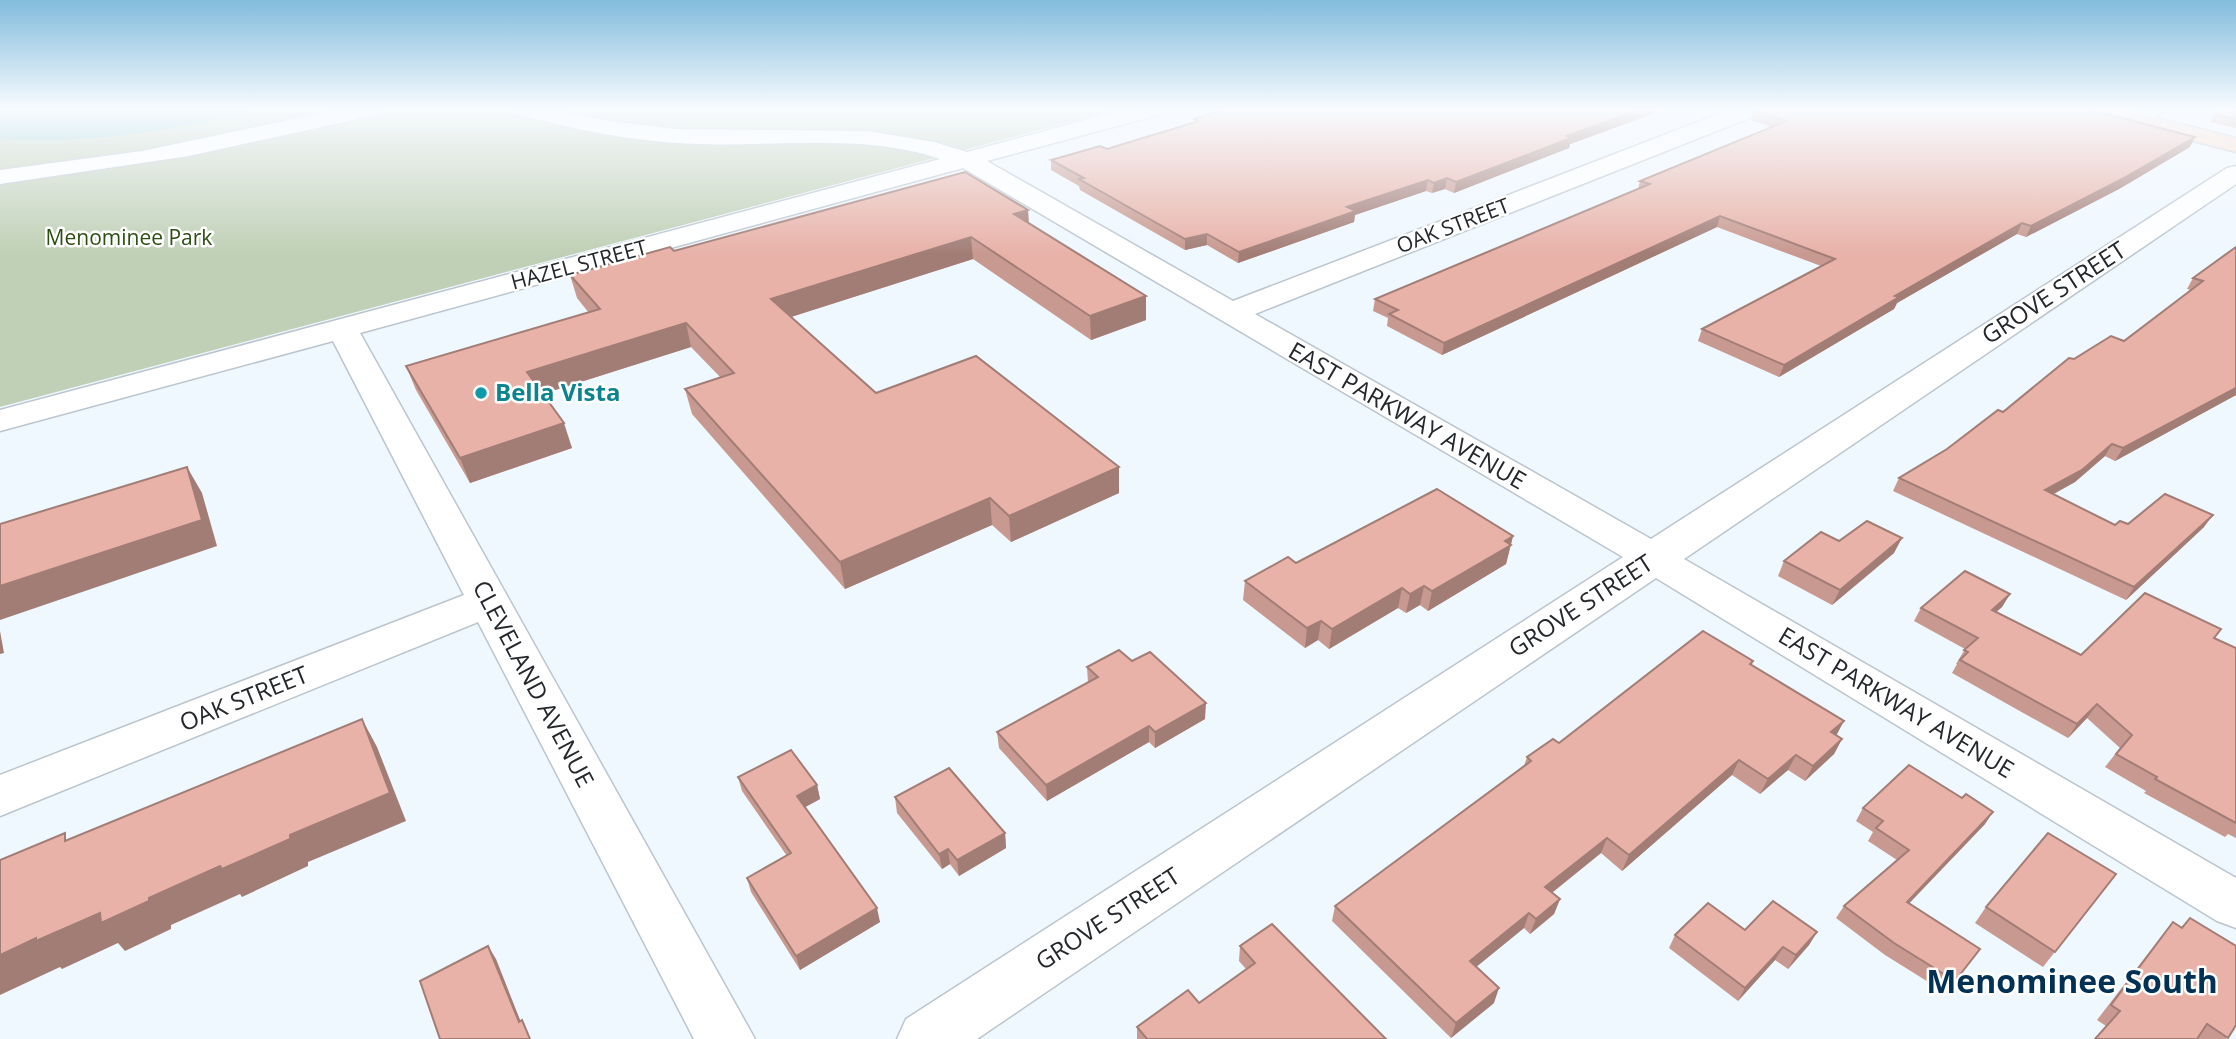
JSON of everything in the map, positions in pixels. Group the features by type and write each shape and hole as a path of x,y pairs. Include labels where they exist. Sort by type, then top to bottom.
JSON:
{"street":[{"path":"0,177 153,156"},
{"name":"EAST PARKWAY AVENUE","path":"958,156 1653,558 2236,905"},
{"name":"HAZEL STREET","path":"0,421 980,156"},
{"name":"OAK STREET","path":"1230,313 1630,156"},
{"name":"GROVE STREET","path":"927,1039 2236,173"},
{"name":"CLEVELAND AVENUE","path":"342,329 725,1039"},
{"name":"OAK STREET","path":"0,796 487,602"}],"green space":[{"name":"Menominee Park","path":"0,156 940,156 0,407"}],"building":[{"path":"1063,156 1523,156 1456,182 1447,178 1434,183 1428,180 1347,207 1356,211 1239,252 1207,234 1185,239 1079,179 1084,178 1051,160"},
{"path":"1700,156 2161,156 2031,226 2022,223 1895,296 1899,297 1784,365 1702,329 1835,259 1720,216 1444,343 1389,314 1398,310 1375,299 1650,184 1640,181"},
{"name":"Bella Vista","path":"965,172 1028,210 1014,214 1146,296 1090,316 971,237 771,299 876,393 976,356 1119,467 1009,516 990,498 840,562 685,389 734,373 686,323 527,372 564,423 460,458 406,366 600,309 570,275 670,247 674,251"},
{"path":"2236,247 2236,388 2123,448 2112,444 2082,470 2045,490 2115,525 2120,521 2128,524 2165,494 2213,515 2134,587 1899,478 1947,449 1998,410 2003,412 2069,358 2074,359 2111,336 2124,341 2203,281 2193,278"},
{"path":"187,467 202,520 0,586 0,524"},
{"path":"1437,489 1513,536 1505,541 1511,545 1432,591 1424,586 1410,594 1402,588 1332,629 1321,621 1307,628 1245,581 1288,557 1296,563"},
{"path":"1867,521 1902,538 1840,590 1784,561 1821,532 1839,541"},
{"path":"1965,571 2010,594 1992,610 2081,655 2145,593 2221,629 2214,638 2236,648 2236,823 2155,779 2157,777 2116,754 2132,735 2097,704 2077,724 1960,660 1968,652 1964,650 1978,638 1921,608"},
{"path":"1703,631 1753,661 1750,664 1844,721 1831,732 1842,739 1813,766 1796,755 1768,779 1739,760 1629,855 1607,838 1545,887 1560,899 1536,919 1529,913 1470,961 1499,988 1456,1023 1335,906 1531,761 1527,757 1553,739 1559,743"},
{"path":"1119,650 1132,661 1150,652 1206,703 1155,732 1149,726 1046,785 997,732 1098,677 1087,667"},
{"path":"362,719 390,793 290,835 290,839 222,869 220,866 101,923 100,913 0,955 0,860 65,833 65,841"},
{"path":"791,750 817,785 797,796 877,908 796,956 747,878 791,853 738,777"},
{"path":"1909,765 1962,798 1966,794 1993,812 1907,902 1980,949 1955,981 1894,943 1844,906 1909,850 1876,828 1883,821 1863,808"},
{"path":"949,768 1005,833 957,860 948,849 939,854 895,797"},
{"path":"2048,833 2116,874 2055,952 1986,907"},
{"path":"1773,901 1817,932 1796,955 1783,947 1745,988 1675,935 1708,903 1745,930"},
{"path":"2190,918 2236,946 2236,1025 2228,1038 2207,1024 2197,1039 2095,1039 2120,1011 2111,1005 2173,922 2182,928"},
{"path":"1272,924 1386,1039 1147,1039 1137,1027 1188,990 1199,1003 1255,963 1240,946"},
{"path":"488,946 519,1022 522,1020 530,1039 440,1039 420,981"}],"place":[{"name":"Bella Vista","path":"481,393"}],"district":[{"name":"Menominee South","path":"2072,982"}]}
